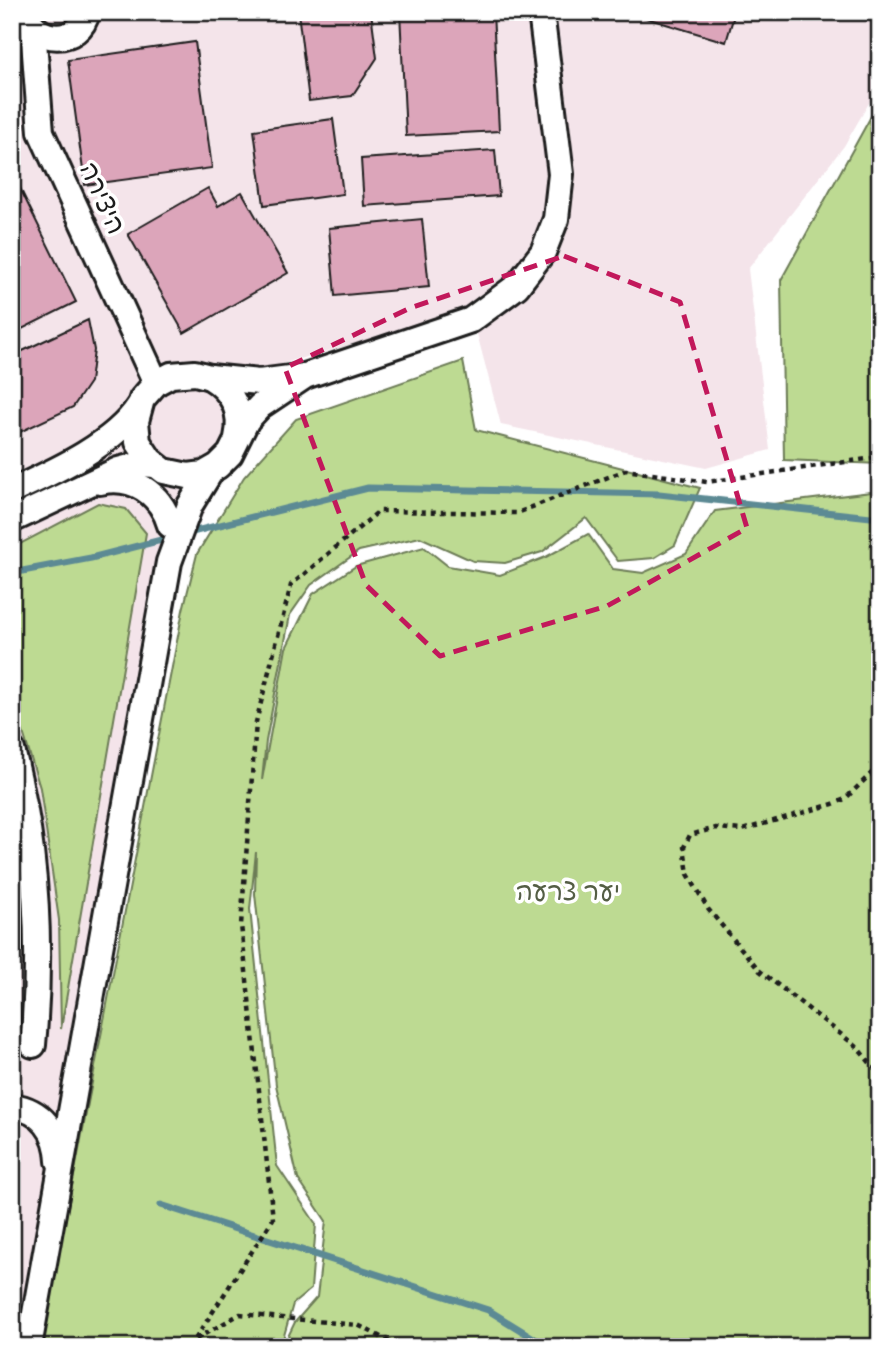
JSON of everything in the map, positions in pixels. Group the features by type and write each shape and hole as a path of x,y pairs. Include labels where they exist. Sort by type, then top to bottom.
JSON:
{"street":[{"path":"29,20 52,38 63,37 79,27 86,12"},
{"path":"12,491 94,447 124,425 146,393 156,383 171,375 187,372 259,383 305,376 471,320 517,286 543,252 556,219 561,174 541,12"},
{"name":"היצירה","path":"29,20 41,132 156,383"},
{"path":"169,562 190,505 211,471 230,454 247,420 260,406 305,376"},
{"path":"210,377 223,387 233,400 240,424 237,440"},
{"path":"29,1347 169,562 167,487 156,466 141,449 136,435 139,406"},
{"path":"12,520 128,467 145,464 188,477 211,471"},
{"path":"89,485 117,479 141,487 160,501 170,525"},
{"path":"12,750 27,821 36,902 38,973 33,1045"},
{"path":"12,1106 35,1113 46,1122 54,1135 59,1152 60,1173"}],"path":[{"path":"190,1347 273,1219 241,925 256,722 291,585 379,511 517,513 626,470 707,482 880,457"},
{"path":"880,504 875,517 880,526"},
{"path":"880,765 845,799 742,830 716,828 690,835 684,848 688,874 708,909 760,971 856,1046 880,1075"},
{"path":"195,1340 240,1314 358,1325 400,1347"}],"highlighted area":[{"path":"564,256 680,302 747,528 607,606 440,656 366,585 285,368 410,308"}],"shaded area":[{"path":"12,12 880,12 880,84 844,146 748,269 770,450 706,468 501,425 471,311 256,371 167,368 117,417 40,470 12,482"},
{"path":"161,378 227,379 243,450 213,493 184,556 40,1347 12,1347 12,485 123,420"}],"green space":[{"path":"880,100 880,464 784,460 781,280"},
{"name":"יער צרעה","path":"463,361 476,430 700,488 675,545 654,558 618,561 586,518 542,552 505,563 473,561 420,537 359,551 311,585 290,615 266,741 262,780 286,648 313,594 356,566 424,547 448,566 500,575 546,557 588,534 613,569 643,573 686,554 715,511 880,491 880,1347 283,1347 295,1322 317,1297 326,1221 298,1179 276,1085 255,894 256,852 250,909 277,1166 316,1224 311,1289 293,1304 283,1339 231,1347 41,1347 183,610 197,554 244,477 296,419"},
{"path":"98,503 126,509 146,533 61,1029 59,920 40,788 12,696 12,548"}],"building":[{"path":"298,12 371,12 377,58 352,96 309,101"},
{"path":"400,12 493,12 499,131 406,136"},
{"path":"626,12 735,12 726,42"},
{"path":"195,42 212,168 85,185 68,60"},
{"path":"333,119 343,194 264,205 254,130"},
{"path":"495,150 499,196 364,206 361,159"},
{"path":"12,172 76,302 12,334"},
{"path":"208,188 218,206 242,192 288,273 184,333 128,234"},
{"path":"422,219 429,287 335,296 329,228"},
{"path":"88,320 94,350 90,382 73,407 20,432 12,415 12,356"}],"waterway":[{"path":"184,534 368,488 659,494 880,518"},
{"path":"12,573 91,558 173,537"},
{"path":"161,1205 488,1310 548,1347"}]}
